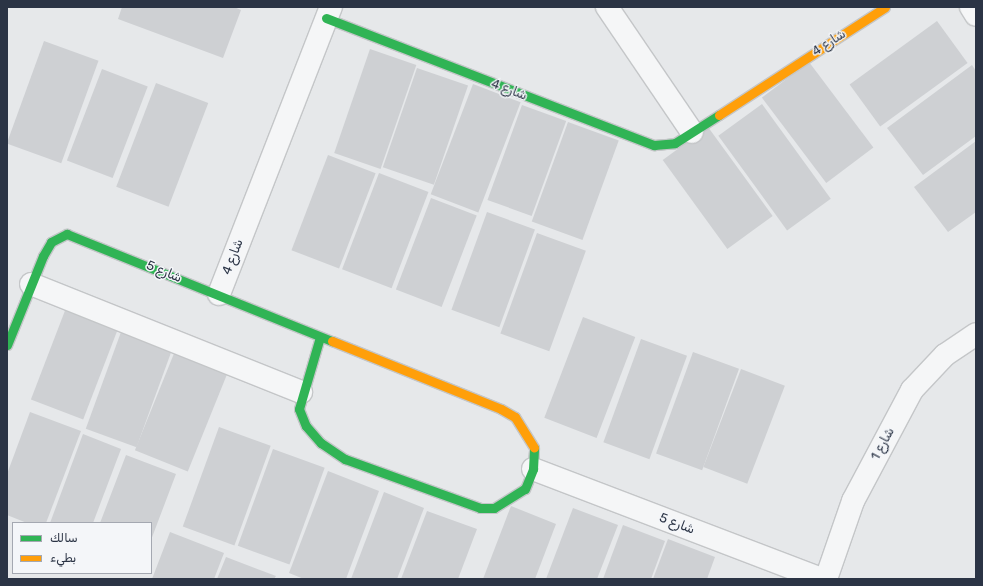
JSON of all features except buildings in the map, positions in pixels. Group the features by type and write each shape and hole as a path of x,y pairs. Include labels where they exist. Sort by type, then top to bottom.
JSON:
{"street":[{"path":"607,7 692,132"},
{"name":"شارع 4","path":"219,294 329,13 654,145 675,142 692,132 885,7"},
{"path":"971,7 976,15"},
{"name":"شارع 5","path":"7,345 31,284 51,242 67,234 219,294 515,417 535,449 533,469 525,488 510,501 494,508 480,508 345,459 327,447 306,426 299,409 301,392 320,337"},
{"path":"31,284 301,392"},
{"name":"شارع 1","path":"826,579 853,501 912,390 945,355 976,334"},
{"name":"شارع 5","path":"533,469 822,579"}],"traffic: fast":[{"path":"326,18 654,145 675,143 719,115"},
{"path":"7,345 43,256 51,242 67,234 332,341"},
{"path":"320,337 299,409 306,426 321,443 345,459 480,508 494,508 525,489 533,469 534,448"}],"traffic: slow":[{"path":"719,115 885,7"},
{"path":"332,341 501,409 515,417 534,448"}]}
